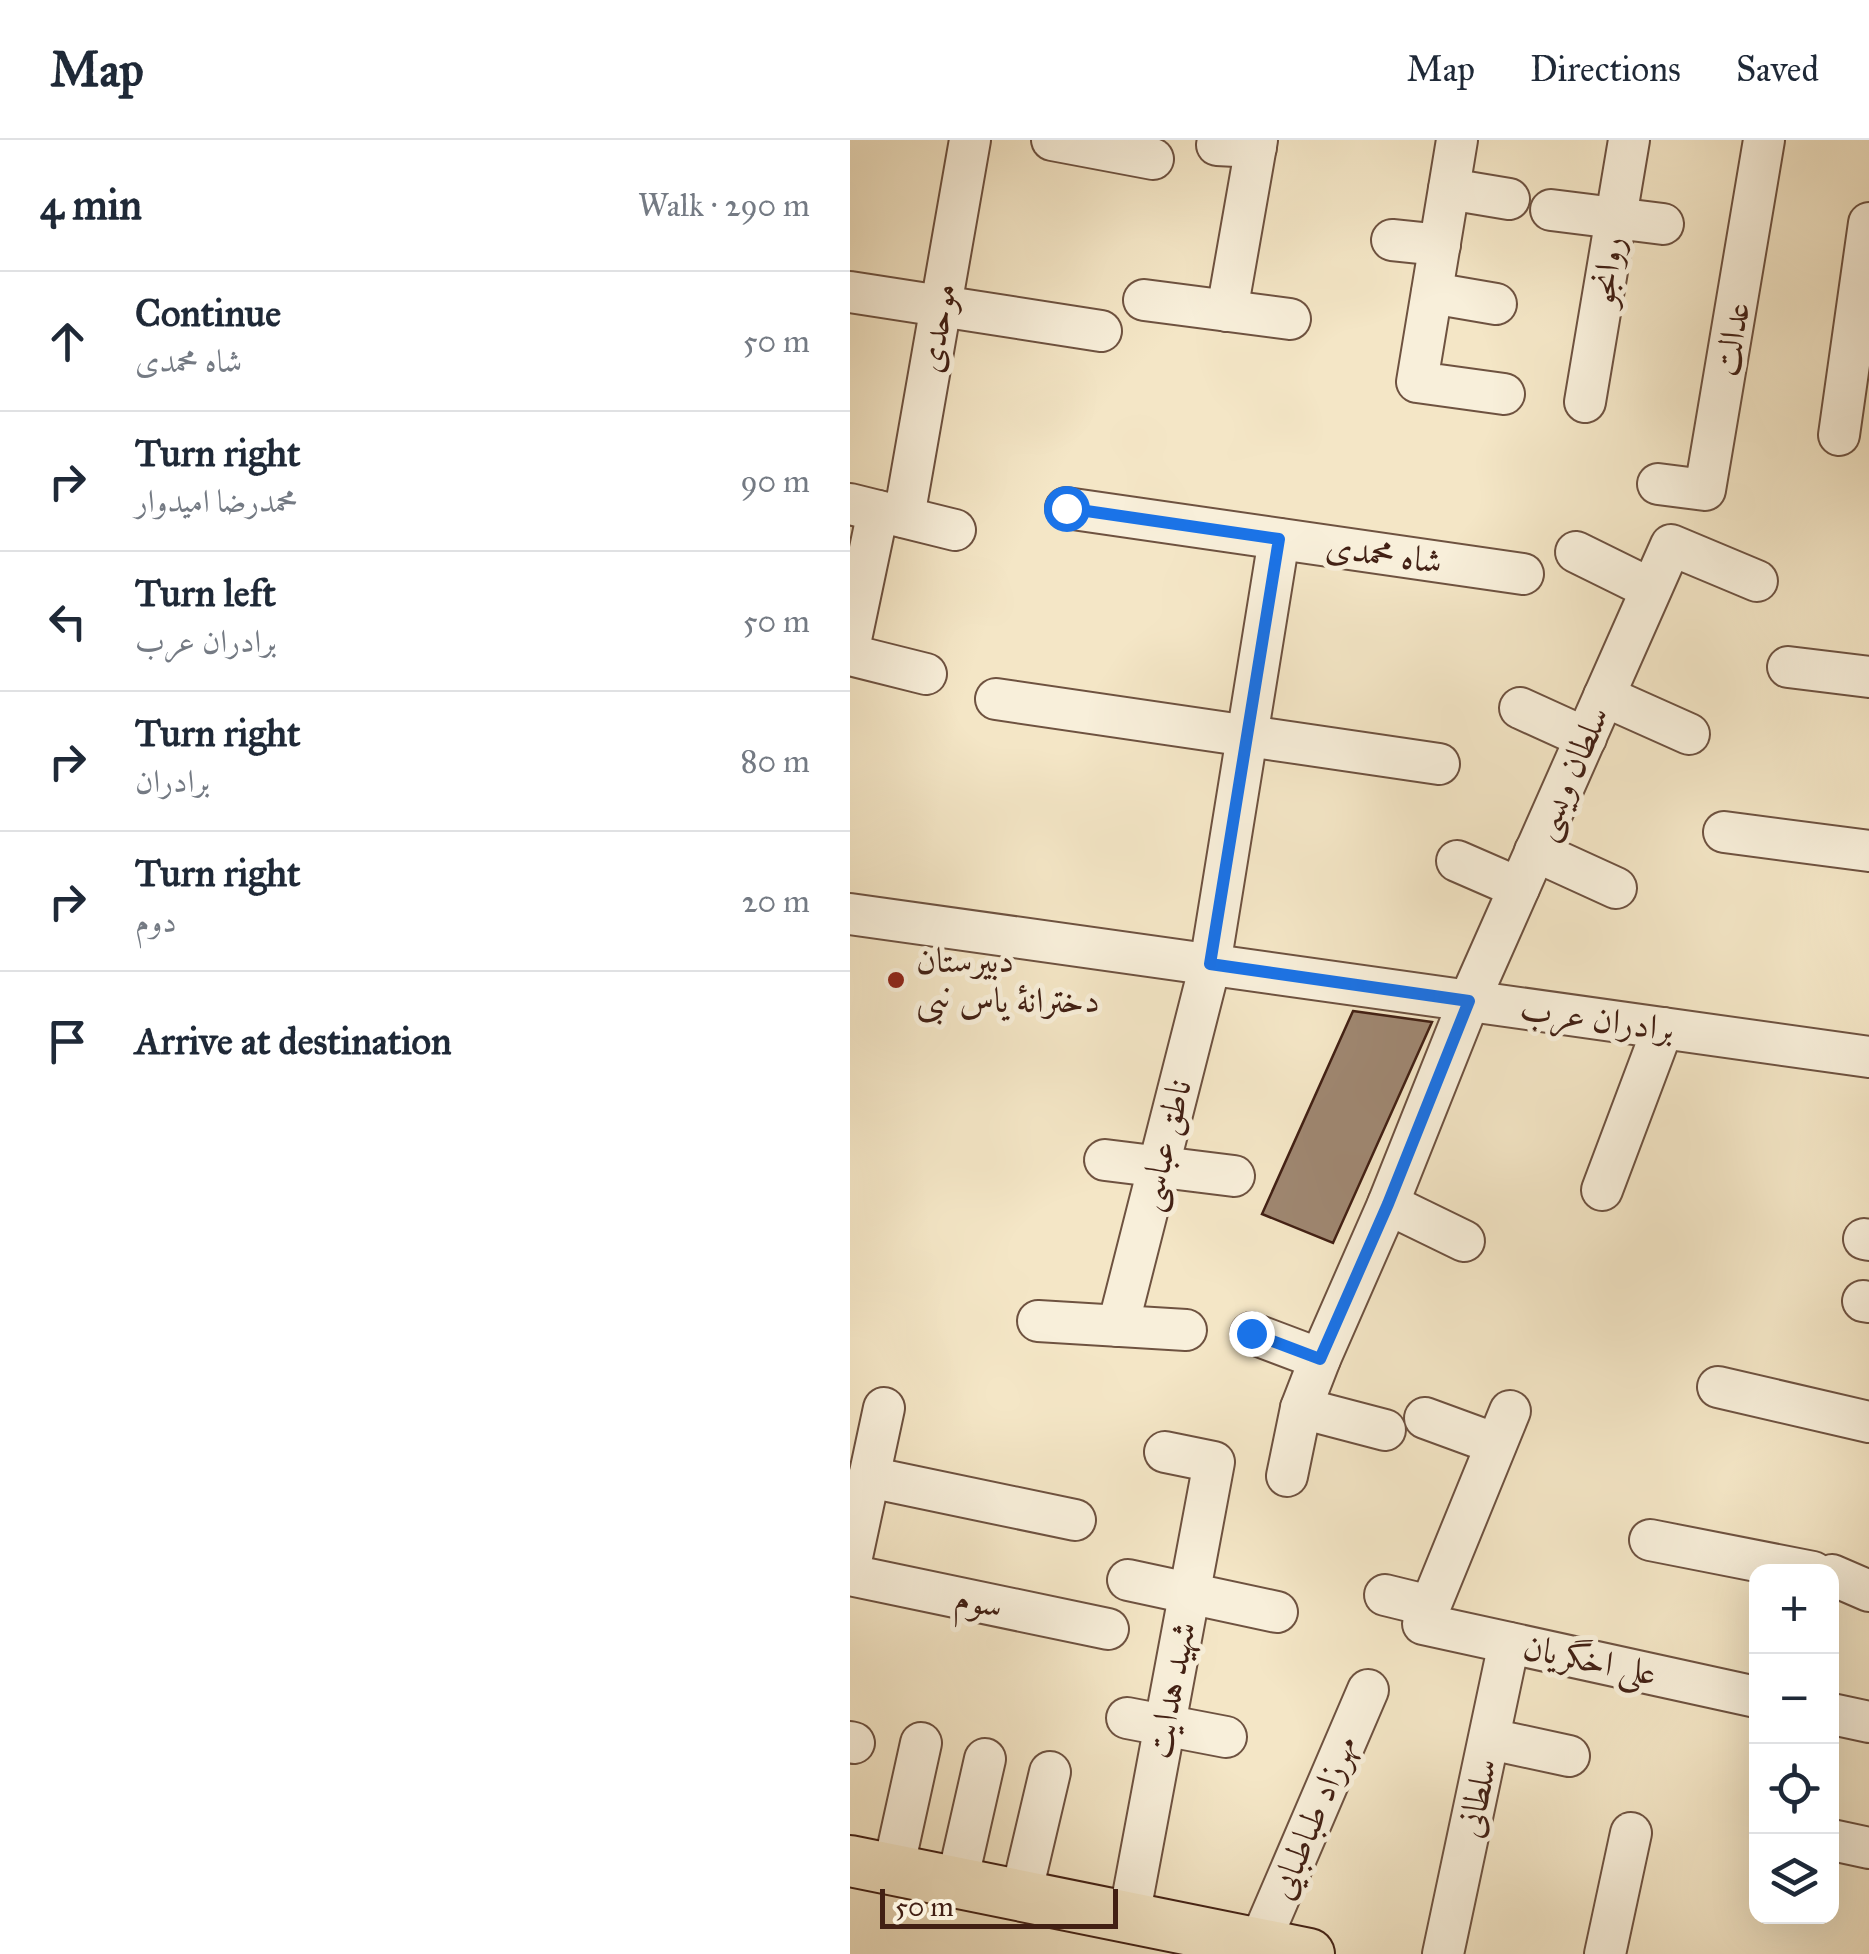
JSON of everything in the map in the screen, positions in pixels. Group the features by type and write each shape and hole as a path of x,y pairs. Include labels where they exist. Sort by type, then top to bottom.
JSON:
{"main road":[{"path":"871,1865 1289,1951"}],"street":[{"name":"موحدی","path":"850,644 878,510 926,394 970,140"},
{"path":"1052,140 1153,159"},
{"path":"1457,140 1417,382 1504,394"},
{"name":"روانجو","path":"1585,402 1628,140"},
{"name":"عدالت","path":"1658,484 1705,490 1764,140"},
{"path":"1227,311 1243,144"},
{"path":"1449,189 1509,200"},
{"path":"1552,210 1664,224"},
{"path":"1840,435 1869,223"},
{"path":"1392,240 1440,245"},
{"path":"850,292 1101,331"},
{"path":"1432,293 1496,304"},
{"path":"1144,300 1290,319"},
{"name":"شاه محمدی","path":"1066,508 1523,574"},
{"path":"878,510 955,530"},
{"name":"ناطق عباسی","path":"1118,1326 1210,964 1279,539"},
{"name":"سلطان ویسی","path":"1286,1476 1302,1408 1320,1359 1388,1204 1469,1001 1671,545 1757,581"},
{"path":"1576,552 1651,589"},
{"path":"850,655 926,674"},
{"path":"1788,667 1869,677"},
{"path":"1604,696 1689,734"},
{"path":"996,699 1439,764"},
{"path":"1520,708 1586,738"},
{"path":"1724,832 1869,850"},
{"path":"1536,851 1616,888"},
{"path":"1457,861 1520,888"},
{"name":"برادران عرب","path":"850,914 1869,1057"},
{"path":"1602,1190 1663,1028"},
{"path":"1105,1160 1234,1176"},
{"path":"1388,1204 1464,1240"},
{"path":"1038,1321 1186,1330"},
{"path":"1251,1333 1320,1359"},
{"path":"1718,1387 1869,1422"},
{"path":"850,1566 861,1495 884,1408"},
{"path":"1302,1408 1385,1430"},
{"path":"1425,1418 1503,1428 1426,1615"},
{"name":"شهید هدایت","path":"1128,1917 1146,1722 1190,1593 1214,1462 1164,1452"},
{"path":"861,1495 1075,1520"},
{"path":"1650,1540 1772,1564"},
{"name":"سوم","path":"850,1574 1108,1629"},
{"path":"1839,1578 1869,1591"},
{"path":"1128,1580 1277,1612"},
{"name":"علی اخگریان","path":"1385,1595 1426,1615 1509,1642 1749,1695"},
{"name":"سلطانی","path":"1444,1954 1509,1642"},
{"name":"مهرزاد طباطبایی","path":"1289,1951 1368,1690"},
{"path":"1839,1716 1869,1722"},
{"path":"1146,1722 1226,1737"},
{"path":"1490,1738 1568,1756"},
{"path":"871,1865 921,1742"},
{"path":"958,1882 985,1760"},
{"path":"1021,1896 1050,1772"},
{"path":"1605,1954 1632,1833"},
{"path":"1839,1842 1869,1848"}],"building":[{"path":"1353,1011 1432,1022 1333,1243 1262,1214"}],"place":[{"name":"دبیرستان دخترانهٔ یاس نبی","path":"896,980"}],"route":[{"path":"1066,508 1279,539 1210,964 1469,1001 1388,1204 1320,1359 1251,1333"}]}
